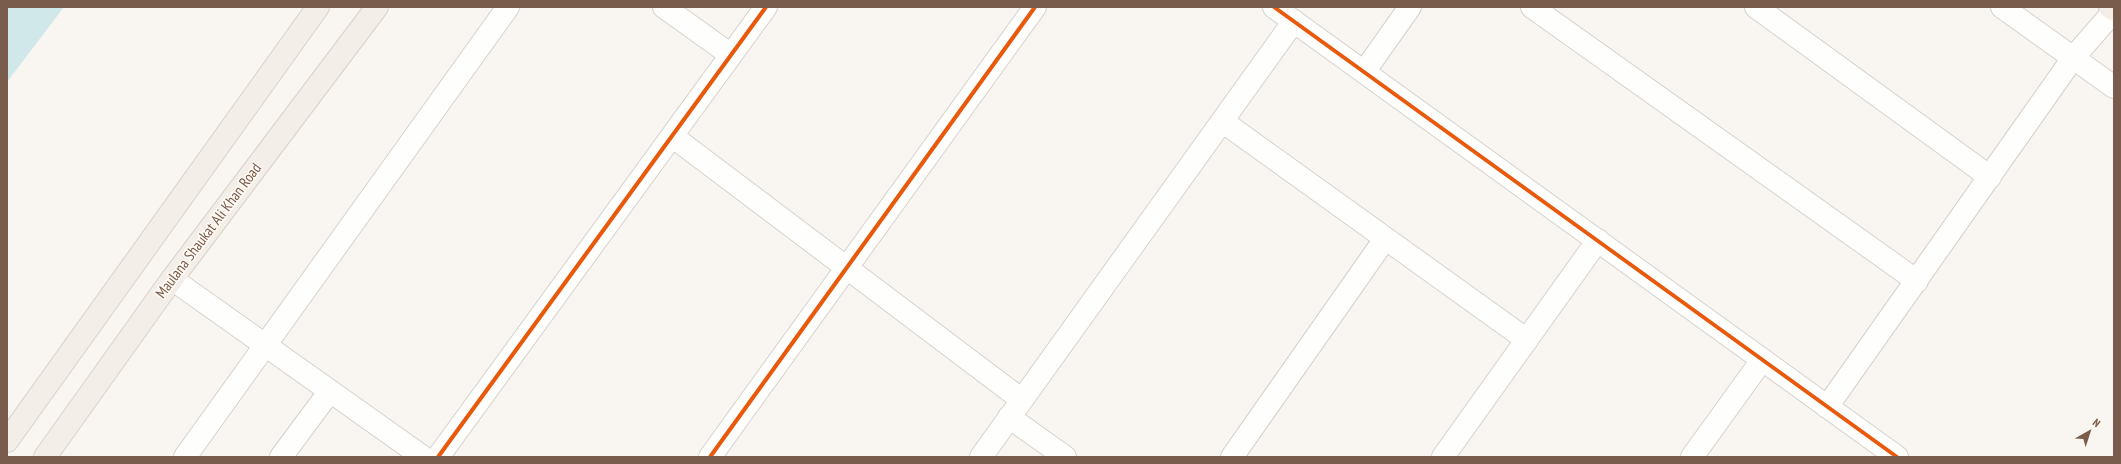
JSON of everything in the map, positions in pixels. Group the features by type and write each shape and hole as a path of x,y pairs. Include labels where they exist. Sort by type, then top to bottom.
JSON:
{"main road":[{"path":"7,441 318,7"},
{"name":"Maulana Shaukat Ali Khan Road","path":"45,457 172,279 377,7"},
{"path":"2110,7 2114,11"}],"street":[{"path":"185,457 508,7"},
{"path":"664,7 731,55"},
{"path":"438,457 766,7"},
{"path":"710,457 1035,7"},
{"path":"1274,7 1897,457"},
{"path":"1364,72 1410,7"},
{"path":"1532,7 1917,281"},
{"path":"1756,7 1990,177"},
{"path":"2002,7 2114,87"},
{"path":"1828,407 2073,58 2114,11"},
{"path":"981,457 1294,21"},
{"path":"1222,121 1527,340"},
{"path":"672,136 847,267 1016,409 1065,457"},
{"path":"1232,457 1385,239"},
{"path":"1443,457 1598,240"},
{"path":"172,279 423,457"},
{"path":"1692,457 1762,360"},
{"path":"281,457 330,391"}],"water":[{"path":"7,7 64,7 7,82"}],"cycle path":[{"path":"438,457 766,7"},
{"path":"710,457 1035,7"},
{"path":"1274,7 1897,457"}]}
